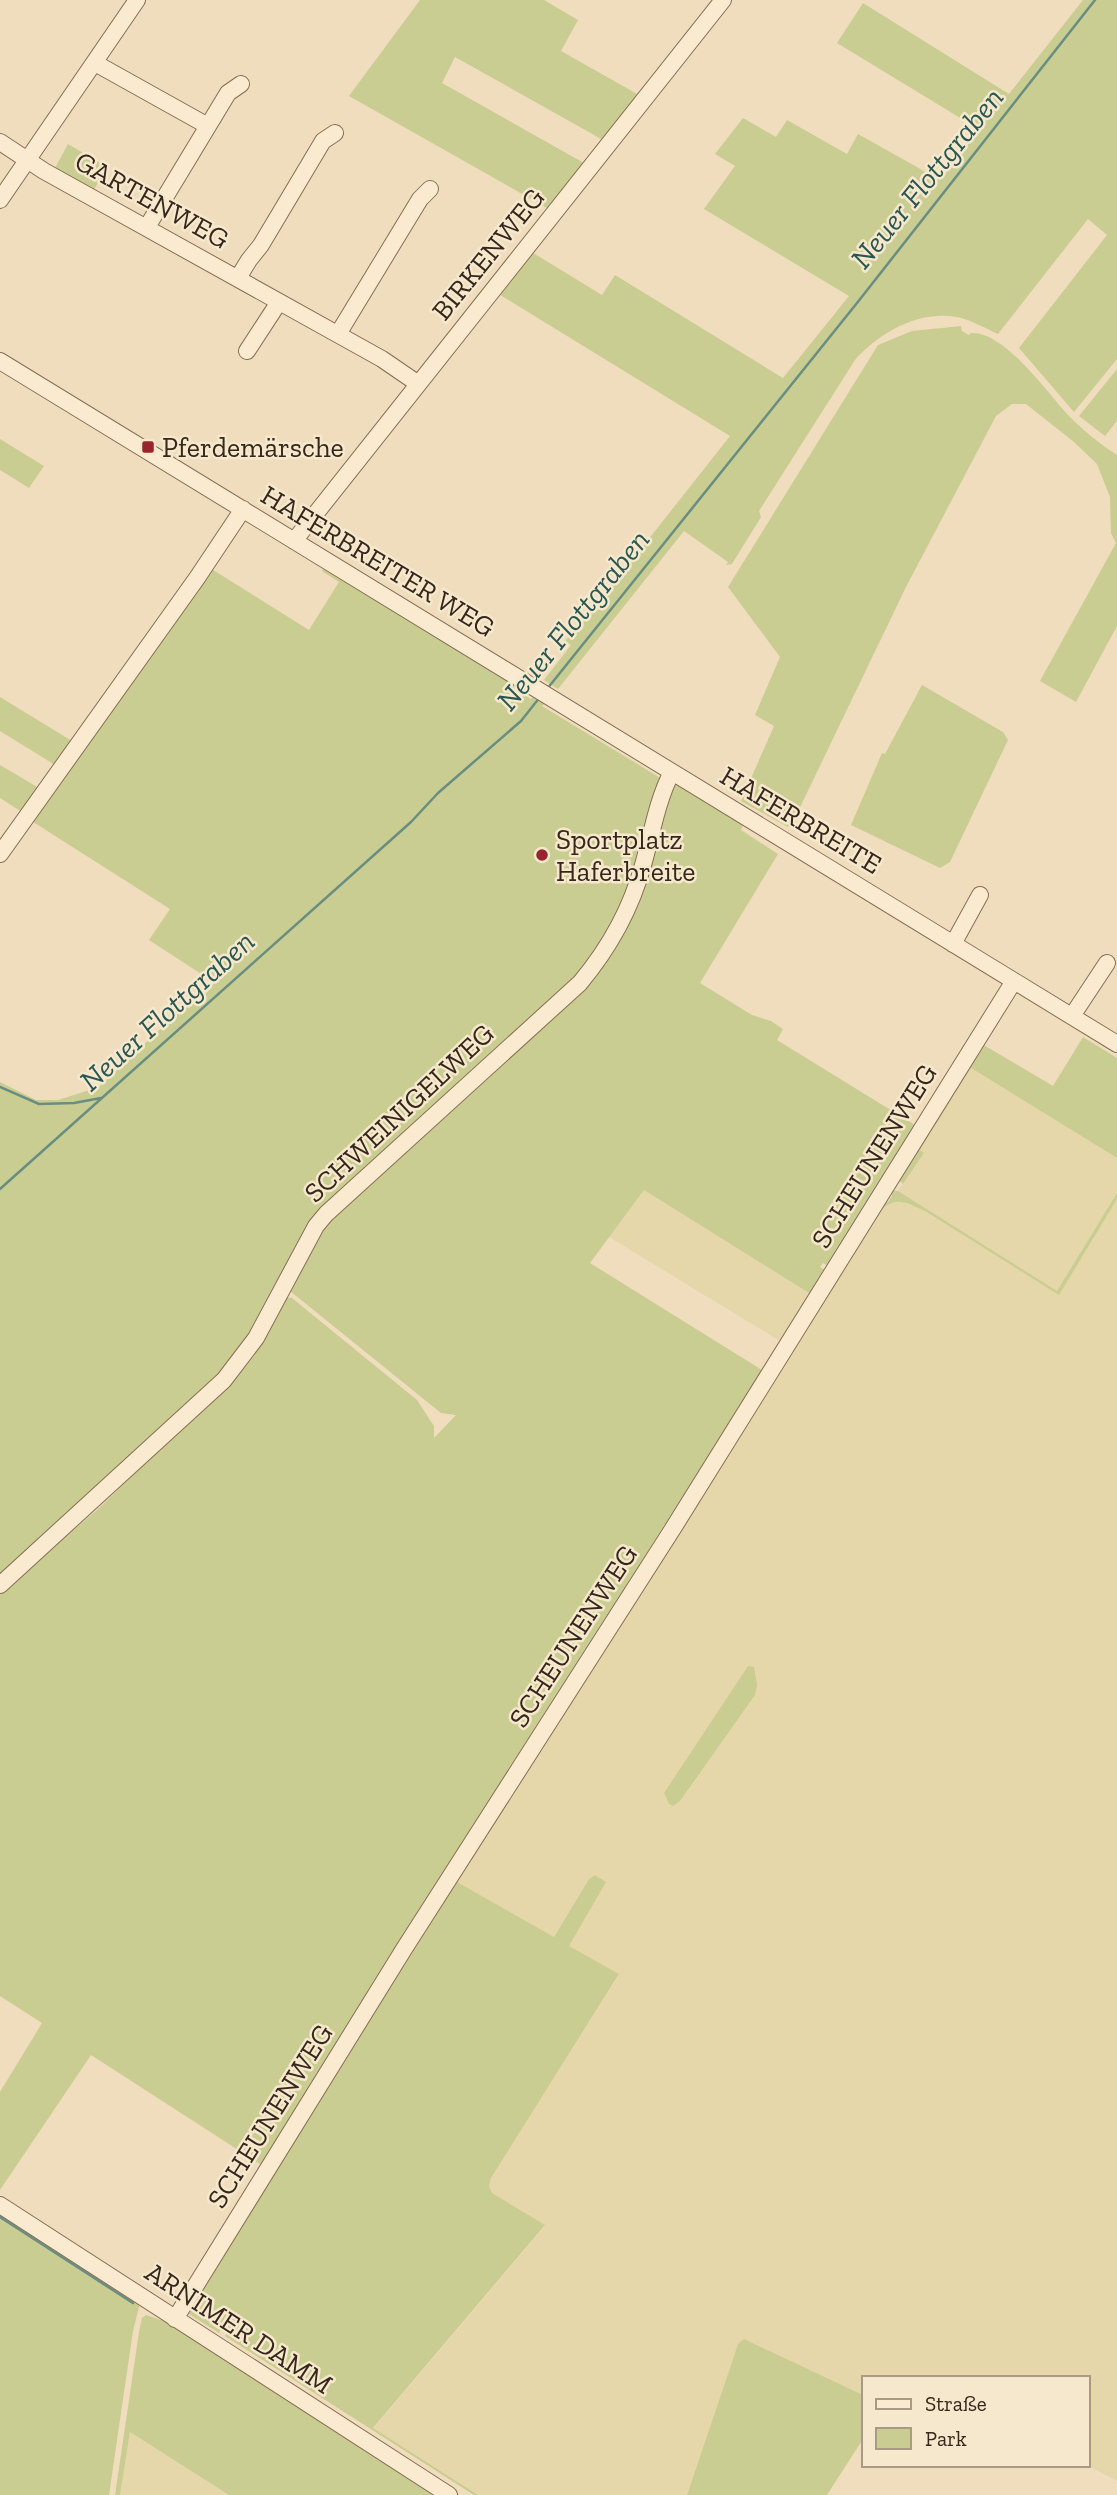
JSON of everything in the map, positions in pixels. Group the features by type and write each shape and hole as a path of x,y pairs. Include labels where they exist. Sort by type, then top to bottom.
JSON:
{"street":[{"path":"0,200 137,0"},
{"name":"BIRKENWEG","path":"294,541 723,0"},
{"path":"95,63 208,127"},
{"path":"147,227 228,93 242,84"},
{"path":"238,278 261,245 323,141 335,133"},
{"name":"GARTENWEG","path":"0,142 27,160 389,362 417,383"},
{"path":"338,334 420,199 430,189"},
{"path":"247,351 279,302"},
{"name":"HAFERBREITER WEG","path":"0,361 622,741"},
{"path":"0,854 174,612 243,509"},
{"name":"HAFERBREITE","path":"622,741 1117,1044"},
{"name":"SCHWEINIGELWEG","path":"0,1585 224,1380 256,1338 316,1226 326,1214 580,983 604,951 630,906 664,789 672,772"},
{"path":"953,944 980,895"},
{"path":"1072,1017 1107,962"},
{"name":"SCHEUNENWEG","path":"175,2319 404,1949 672,1530 1013,981"},
{"name":"ARNIMER DAMM","path":"0,2205 449,2495"}],"shaded area":[{"path":"971,1068 1117,1158 1117,1193 1058,1292 898,1191 924,1153 920,1150"},
{"path":"644,1190 809,1293 780,1341 609,1237"},
{"path":"1117,1199 1117,2481 1089,2466 1089,2376 862,2376 862,2395 744,2340 738,2344 687,2495 478,2495 373,2429 545,2226 492,2193 489,2186 491,2178 619,1975 568,1946 589,1879 554,1937 457,1883 676,1540 878,1213 889,1204 901,1201 925,1211 1059,1294"},
{"path":"130,2432 229,2495 120,2495"}],"green space":[{"path":"420,0 544,0 578,20 561,51 639,95 603,140 455,57 442,83 584,163 547,208 349,96"},
{"path":"1083,0 1117,0 1117,359 1074,412 1019,348 1107,235 1088,219 998,334 957,317 928,317 900,326 865,350 855,360 759,511 761,517 732,564 726,565 728,562 684,531 558,689 544,680 571,645 565,641 730,436 497,293 530,251 602,295 615,275 783,378 849,296 704,209 735,166 715,154 743,118 776,137 787,120 847,154 858,134 940,180 980,130 837,43 863,3 1009,94"},
{"path":"68,144 107,167 94,190 55,168"},
{"path":"961,326 962,331 969,335 984,335 998,342 1025,366 1075,422 1117,455 1117,626 1076,702 1040,681 1116,543 1111,533 1110,497 1097,464 1026,404 1012,404 996,416 906,587 792,824 788,827 741,801 774,726 755,715 780,657 728,587 878,345 912,331"},
{"path":"1117,369 1117,421 1105,436 1079,416"},
{"path":"0,439 44,466 29,488 0,470"},
{"path":"324,567 526,690 524,695 531,699 535,694 546,703 542,706 662,779 636,876 594,960 327,1208 234,1364 0,1575 0,1082 36,1100 58,1100 99,1087 172,1018 215,983 149,940 170,909 30,820 210,568 309,630 339,582 322,571"},
{"path":"922,685 1003,732 1008,740 950,862 940,868 851,825 882,753 885,754"},
{"path":"0,697 72,741 55,765 0,731"},
{"path":"0,765 39,788 22,812 0,798"},
{"path":"677,782 744,823 741,830 778,854 700,983 752,1015 771,1021 783,1029 777,1040 915,1125 828,1266 823,1263 820,1267 825,1270 773,1361 768,1361 809,1293 644,1190 590,1263 762,1370 765,1365 767,1367 670,1526 665,1524 263,2166 91,2055 0,2190 0,2092 42,2023 0,1996 0,1592 97,1510 214,1397 284,1297 292,1298 417,1400 434,1426 434,1438 456,1415 441,1413 290,1291 289,1286 313,1237 596,969 670,787"},
{"path":"1083,1037 1117,1058 1117,1158 971,1068 920,1150 924,1153 903,1184 898,1179 982,1044 1053,1086"},
{"path":"891,1190 898,1191 1057,1291 1117,1193 1117,1199 1059,1295 925,1211 906,1203 895,1202 878,1213 676,1540 457,1882 554,1937 589,1879 595,1875 606,1882 569,1946 619,1974 491,2178 489,2186 492,2193 545,2225 373,2428 478,2495 474,2495 225,2336 230,2329 224,2324 219,2333 186,2312 883,1202 888,1202 892,1196"},
{"path":"748,1666 754,1667 757,1685 755,1695 680,1801 673,1806 669,1804 664,1793"},
{"path":"0,2211 140,2303 133,2331 109,2495 0,2495"},
{"path":"146,2315 167,2322 441,2495 229,2495 130,2432 120,2495 115,2495 139,2332 142,2318"},
{"path":"744,2339 862,2395 862,2441 827,2495 687,2495 738,2344"}],"waterway":[{"name":"Neuer Flottgraben","path":"547,689 857,303 1095,0"},
{"name":"Neuer Flottgraben","path":"0,1189 411,822 438,793 521,721 540,697"},
{"path":"0,1087 39,1104 74,1103 101,1098"},
{"path":"0,2217 133,2303"}],"place":[{"name":"Pferdemärsche","path":"148,447"},
{"name":"Sportplatz Haferbreite","path":"542,855"}]}
